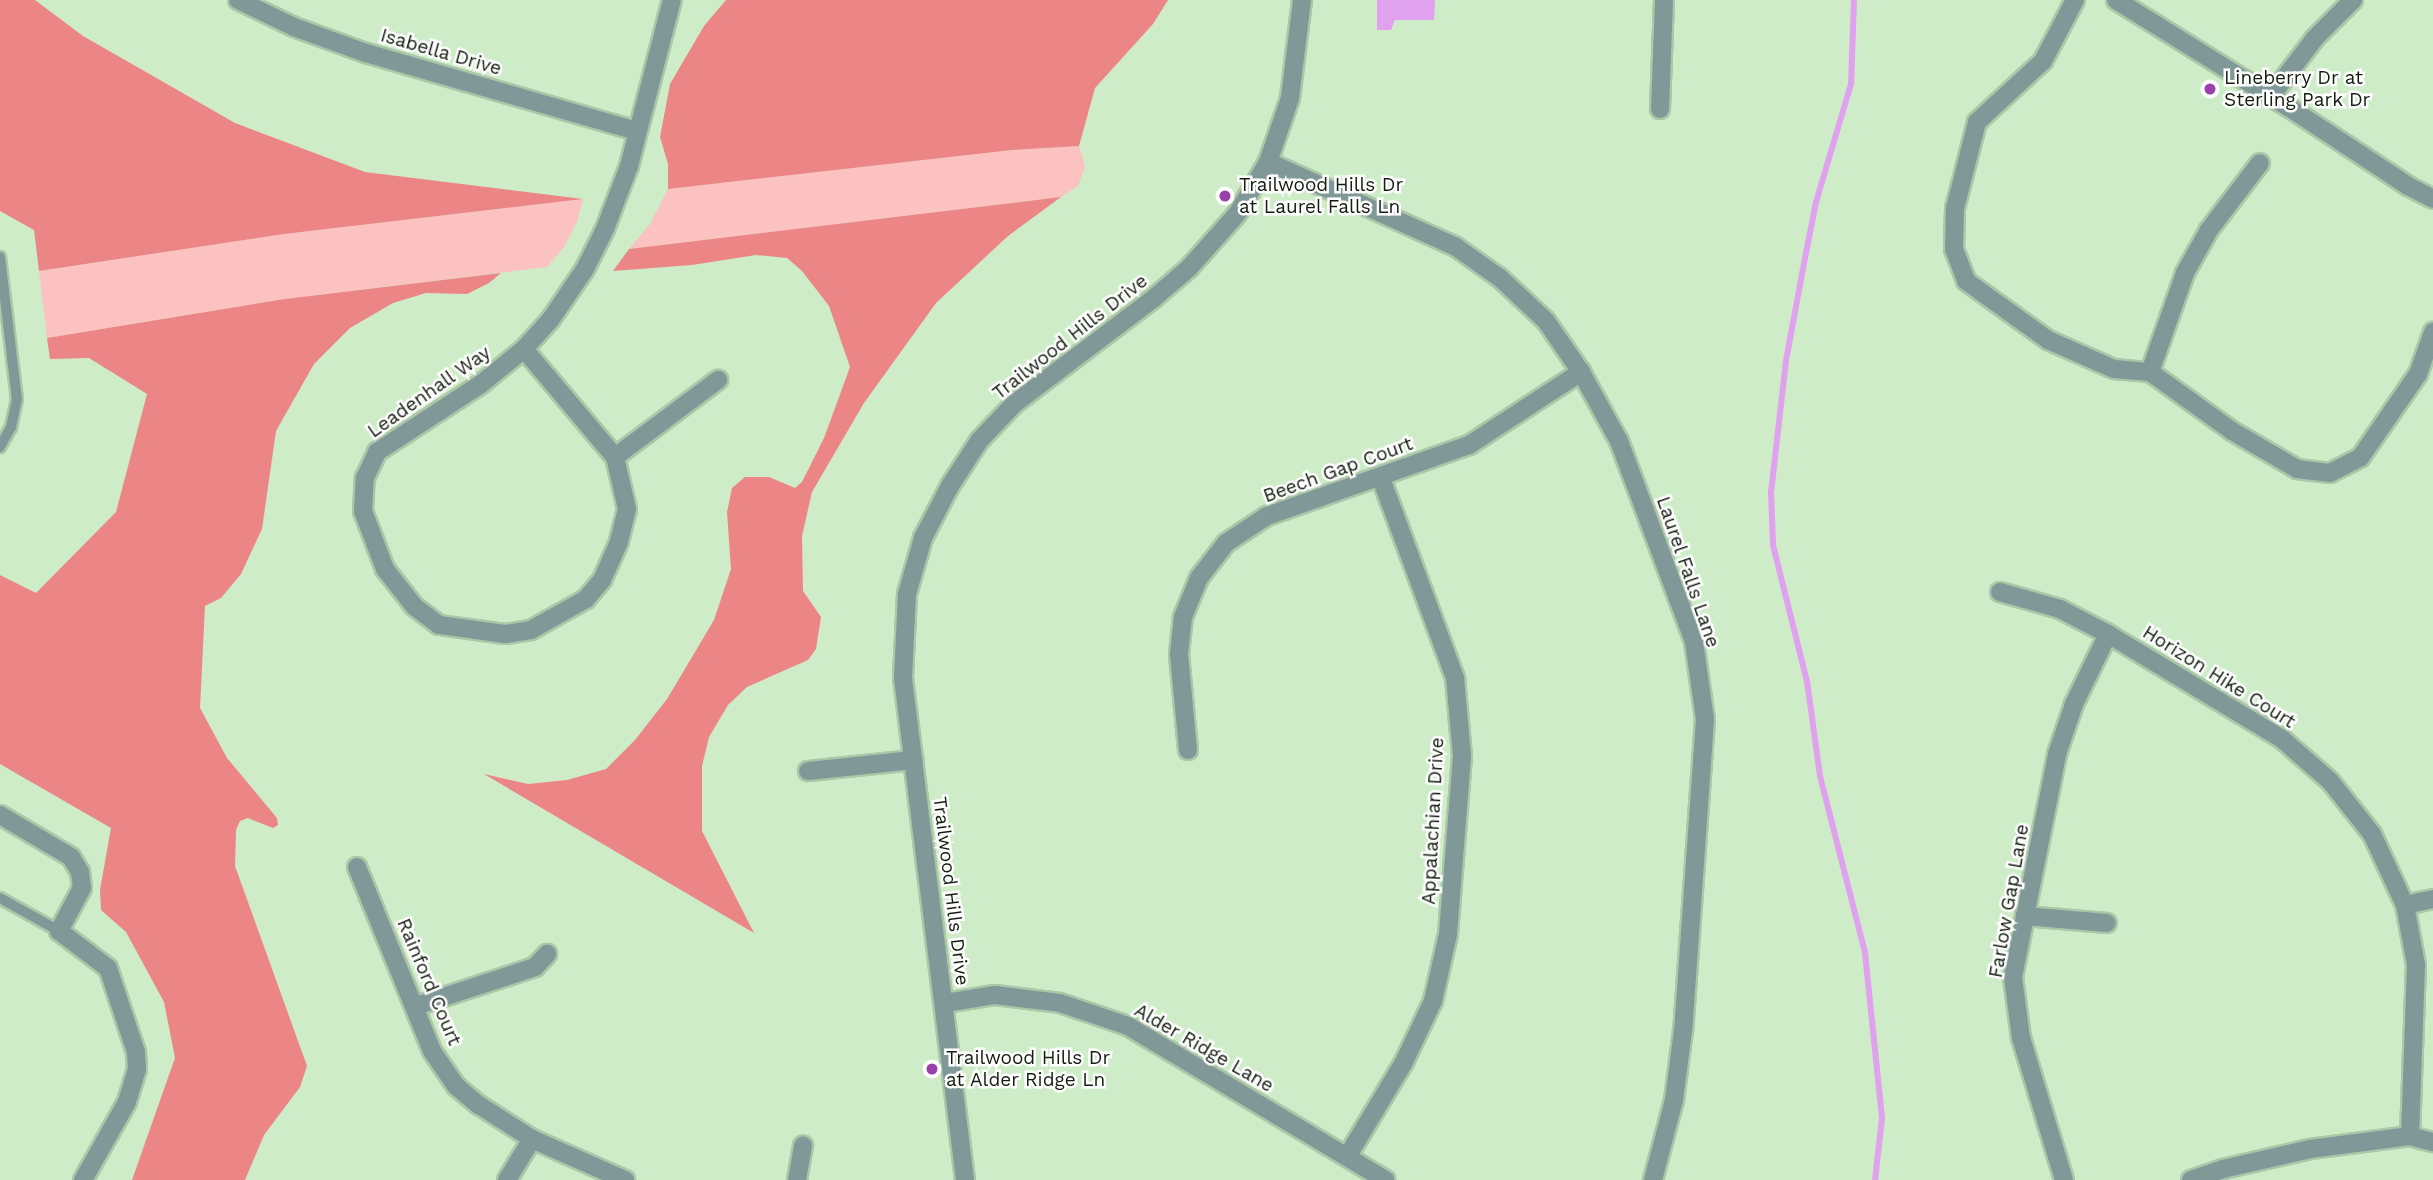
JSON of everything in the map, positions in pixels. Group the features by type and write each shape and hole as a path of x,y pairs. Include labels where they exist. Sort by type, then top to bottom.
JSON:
{"street":[{"name":"Isabella Drive","path":"238,0 294,27 366,52 637,131"},
{"name":"Leadenhall Way","path":"524,349 615,457 627,509 619,542 602,580 586,599 531,630 505,634 439,625 414,606 385,569 363,511 365,478 377,452 481,384 524,349 551,319 585,269 629,166 672,0"},
{"name":"Trailwood Hills Drive","path":"965,1180 903,678 907,594 923,538 950,485 979,441 1014,404 1189,268 1237,214 1268,162 1290,98 1302,0"},
{"path":"1660,109 1664,0"},
{"path":"2075,0 2043,61 1977,122 1955,208 1954,249 1966,281 2048,340 2114,369 2150,372 2273,457 2297,469 2330,473 2360,458 2386,424 2418,374 2433,332"},
{"path":"2116,0 2271,96 2378,167 2433,199"},
{"path":"2271,96 2315,38 2353,0"},
{"name":"Laurel Falls Lane","path":"1268,162 1456,247 1500,278 1546,321 1581,372 1619,441 1694,642 1705,719 1683,1030 1674,1100 1653,1180"},
{"path":"2150,372 2185,273 2209,230 2260,163"},
{"name":"Beech Gap Court","path":"1188,750 1179,654 1183,617 1199,578 1226,543 1267,516 1469,445 1581,372"},
{"path":"615,457 718,380"},
{"name":"Appalachian Drive","path":"1347,1157 1404,1062 1433,1001 1448,934 1462,756 1455,678 1381,478"},
{"name":"Horizon Hike Court","path":"2000,592 2060,609 2108,634 2282,739 2330,781 2372,834 2405,905 2416,965 2410,1136"},
{"name":"Farlow Gap Lane","path":"2064,1180 2021,1038 2013,977 2057,754 2074,704 2108,634"},
{"path":"808,771 913,760"},
{"path":"0,816 71,857 80,872 82,888 59,931 108,968 136,1052 137,1069 127,1102 83,1180"},
{"name":"Rainford Court","path":"357,867 416,1006 432,1051 456,1086 479,1105 532,1139 625,1180"},
{"path":"2405,905 2433,900"},
{"path":"2025,916 2107,923"},
{"path":"416,1006 535,967 547,954"},
{"name":"Alder Ridge Lane","path":"945,1003 995,995 1008,996 1059,1003 1128,1026 1385,1180"},
{"path":"2191,1180 2223,1169 2310,1149 2410,1136 2433,1142"},
{"path":"507,1180 532,1139"},
{"path":"797,1180 803,1146"}],"lane":[{"path":"0,257 16,413 0,447"},
{"path":"0,355 12,354"},
{"path":"0,898 59,931"}],"shaded area":[{"path":"0,0 35,0 83,36 235,123 365,172 583,199 284,234 39,271 34,230 0,211"},
{"path":"726,0 1168,0 1153,24 1095,88 1079,146 1012,150 668,189 668,164 660,137 670,84 704,26"},
{"path":"1377,0 1435,0 1434,20 1395,20 1391,30 1377,30"},
{"path":"1079,146 1085,166 1078,186 1061,197 629,249 650,224 668,189 1012,150"},
{"path":"1061,197 1008,236 936,303 864,403 812,492 802,536 803,591 821,617 816,649 808,660 747,687 728,705 709,737 702,766 702,831 754,933 484,774 528,784 567,780 606,769 635,740 667,699 714,620 731,569 727,512 732,488 745,477 769,477 795,488 802,482 824,438 850,367 829,306 802,271 787,258 756,255 692,265 613,271 629,249"},
{"path":"583,199 577,222 564,247 547,267 285,299 47,338 39,271 284,234"},
{"path":"501,273 489,283 467,294 426,293 393,303 350,328 314,364 276,431 262,529 241,574 221,598 205,606 200,708 227,758 277,818 278,825 273,828 248,818 240,821 236,830 235,866 307,1066 300,1087 264,1135 245,1180 132,1180 175,1058 164,1002 126,932 101,910 100,890 111,828 0,764 0,575 36,593 116,512 147,394 89,358 50,359 47,338 285,299"}],"waterway":[{"path":"1854,0 1851,84 1816,202 1805,258 1786,361 1771,492 1773,545 1807,681 1820,776 1865,953 1882,1118 1875,1180"}],"place":[{"name":"Lineberry Dr at Sterling Park Dr","path":"2210,89"},
{"name":"Trailwood Hills Dr at Laurel Falls Ln","path":"1225,196"},
{"name":"Trailwood Hills Dr at Alder Ridge Ln","path":"932,1069"}]}
